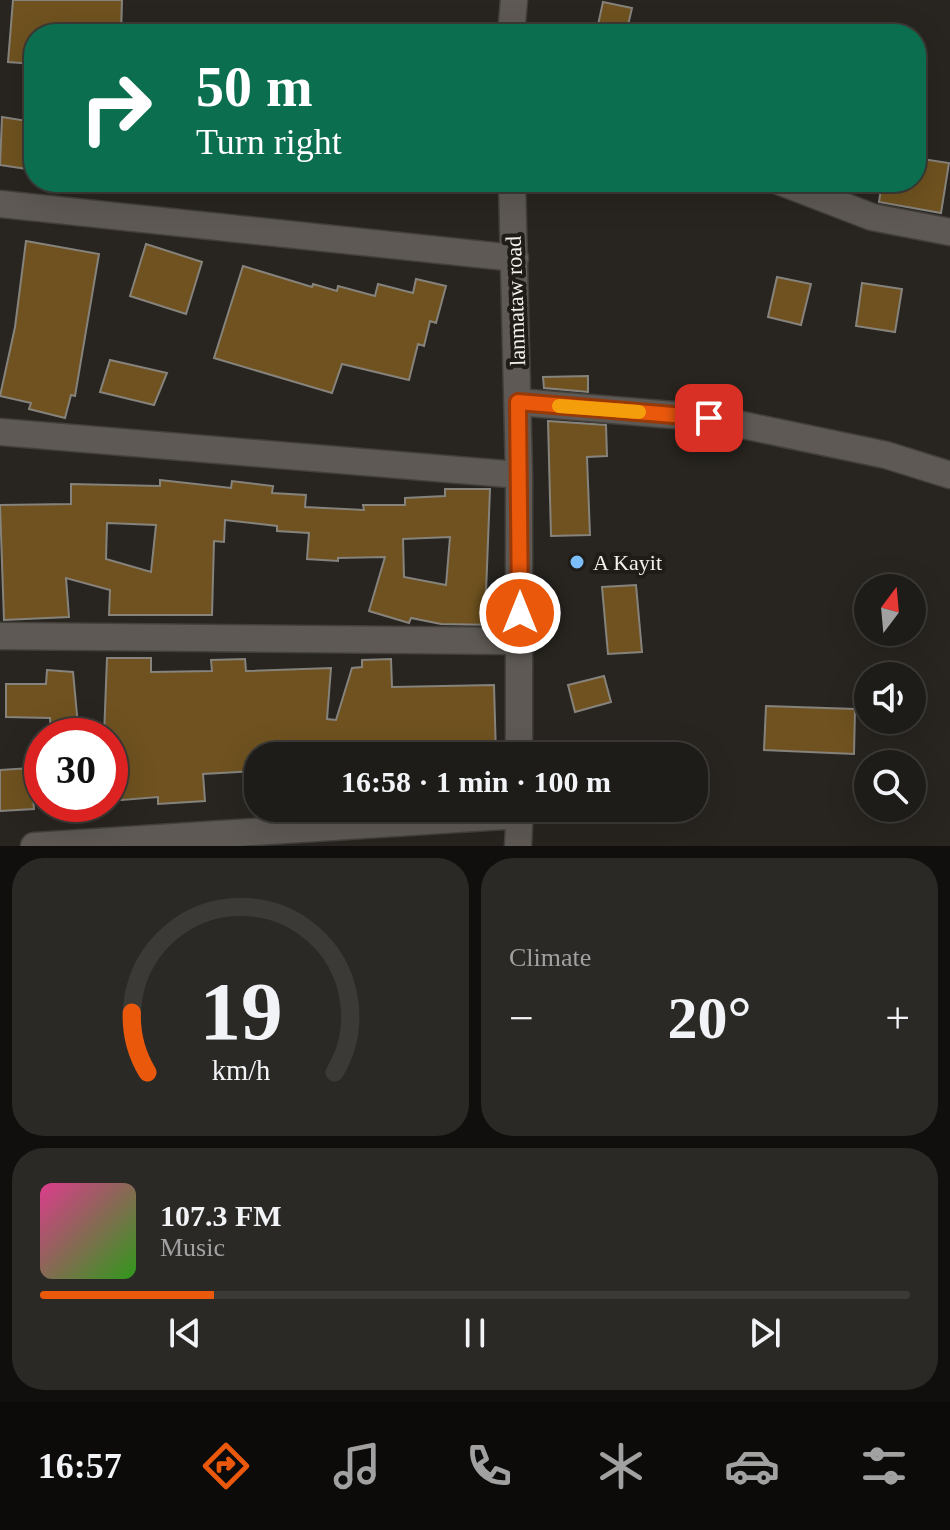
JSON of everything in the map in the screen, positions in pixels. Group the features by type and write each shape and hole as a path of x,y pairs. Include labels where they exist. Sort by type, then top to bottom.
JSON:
{"street":[{"path":"512,24 514,0"},
{"name":"lanmataw road","path":"512,192 519,475 519,742"},
{"path":"807,192 872,217 950,232"},
{"path":"0,204 515,258"},
{"path":"518,402 709,418 886,455 950,475"},
{"path":"0,432 519,475"},
{"path":"0,636 520,641"},
{"path":"34,846 290,838 432,822"},
{"path":"518,846 519,822"}],"building":[{"path":"13,0 122,0 121,24 24,24 24,63 8,62"},
{"path":"603,2 632,8 628,24 598,24"},
{"path":"2,117 24,120 24,169 0,165"},
{"path":"926,160 949,163 941,213 879,202 880,192 926,192"},
{"path":"26,241 99,254 75,396 71,395 65,418 29,409 31,403 0,396 15,327"},
{"path":"146,244 202,262 186,314 130,296"},
{"path":"243,266 312,287 313,284 337,291 338,286 375,296 378,284 413,293 416,279 446,286 436,323 430,321 424,346 418,344 409,380 342,364 332,393 214,358"},
{"path":"777,277 811,284 801,325 768,317"},
{"path":"862,283 902,289 895,332 856,326"},
{"path":"110,360 167,373 154,405 100,392"},
{"path":"588,376 588,392 544,388 543,377"},
{"path":"548,421 606,425 607,456 587,457 590,535 551,536"},
{"path":"160,480 231,488 232,481 273,486 272,493 306,495 305,507 364,510 363,505 405,505 405,498 445,496 445,489 490,489 486,593 502,596 496,625 441,624 411,618 409,623 369,611 385,557 338,558 338,561 307,559 309,533 277,531 277,526 225,520 224,542 214,541 212,615 109,615 110,590 66,578 69,617 4,620 0,505 71,504 71,484 160,486","holes":["107,523 156,525 151,572 106,559","450,537 446,585 404,577 403,539"]},
{"path":"636,585 642,652 608,654 602,587"},
{"path":"107,658 151,658 151,672 212,671 211,660 245,659 246,671 331,668 327,719 336,720 352,668 362,667 362,660 391,659 392,687 494,685 496,742 244,742 244,772 203,774 205,801 158,804 158,797 128,800 128,718 105,718"},
{"path":"47,670 73,672 77,718 6,717 6,684 46,684"},
{"path":"604,676 611,702 575,712 568,685"},
{"path":"766,706 854,709 854,754 764,750"},
{"path":"24,768 24,810 0,811 0,770"}],"slow traffic":[{"path":"559,406 639,412"}],"place":[{"name":"A Kayit","path":"577,562"}],"route":[{"path":"520,613 518,402 709,418"}]}
